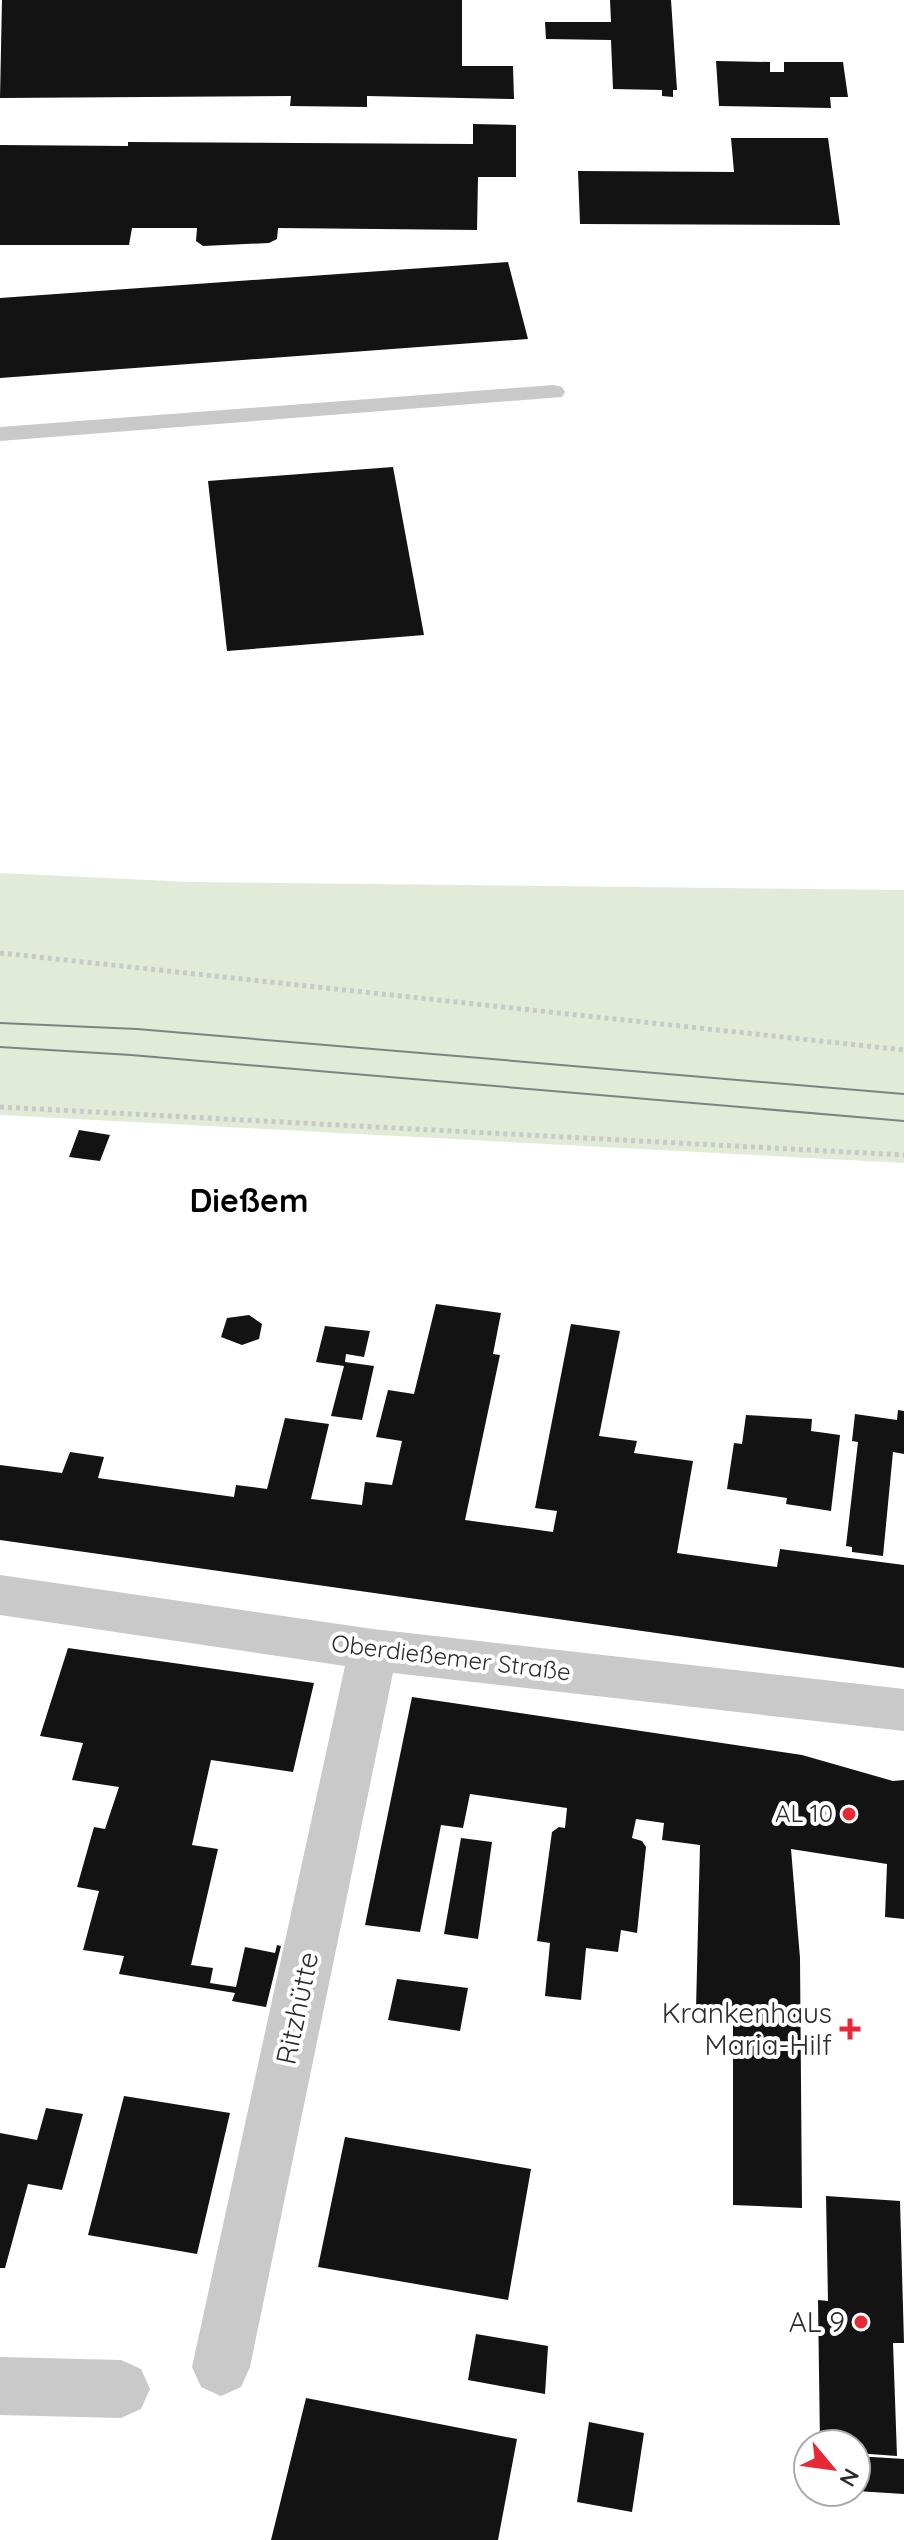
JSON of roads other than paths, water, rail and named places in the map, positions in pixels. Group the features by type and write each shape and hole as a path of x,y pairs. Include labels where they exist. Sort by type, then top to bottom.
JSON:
{"street":[{"name":"Oberdießemer Straße","path":"0,1595 373,1650 904,1710"},
{"name":"Ritzhütte","path":"221,2367 373,1650"},
{"path":"0,2386 121,2389"}],"lane":[{"path":"0,434 554,392"}],"tram line":[{"path":"0,1023 137,1029 904,1094"},
{"path":"0,1047 131,1055 904,1121"}],"place":[{"name":"AL 10","path":"849,1814"},
{"name":"Krankenhaus Maria-Hilf","path":"850,2029"},
{"name":"AL 9","path":"861,2322"}],"district":[{"name":"Dießem","path":"249,1201"}]}
